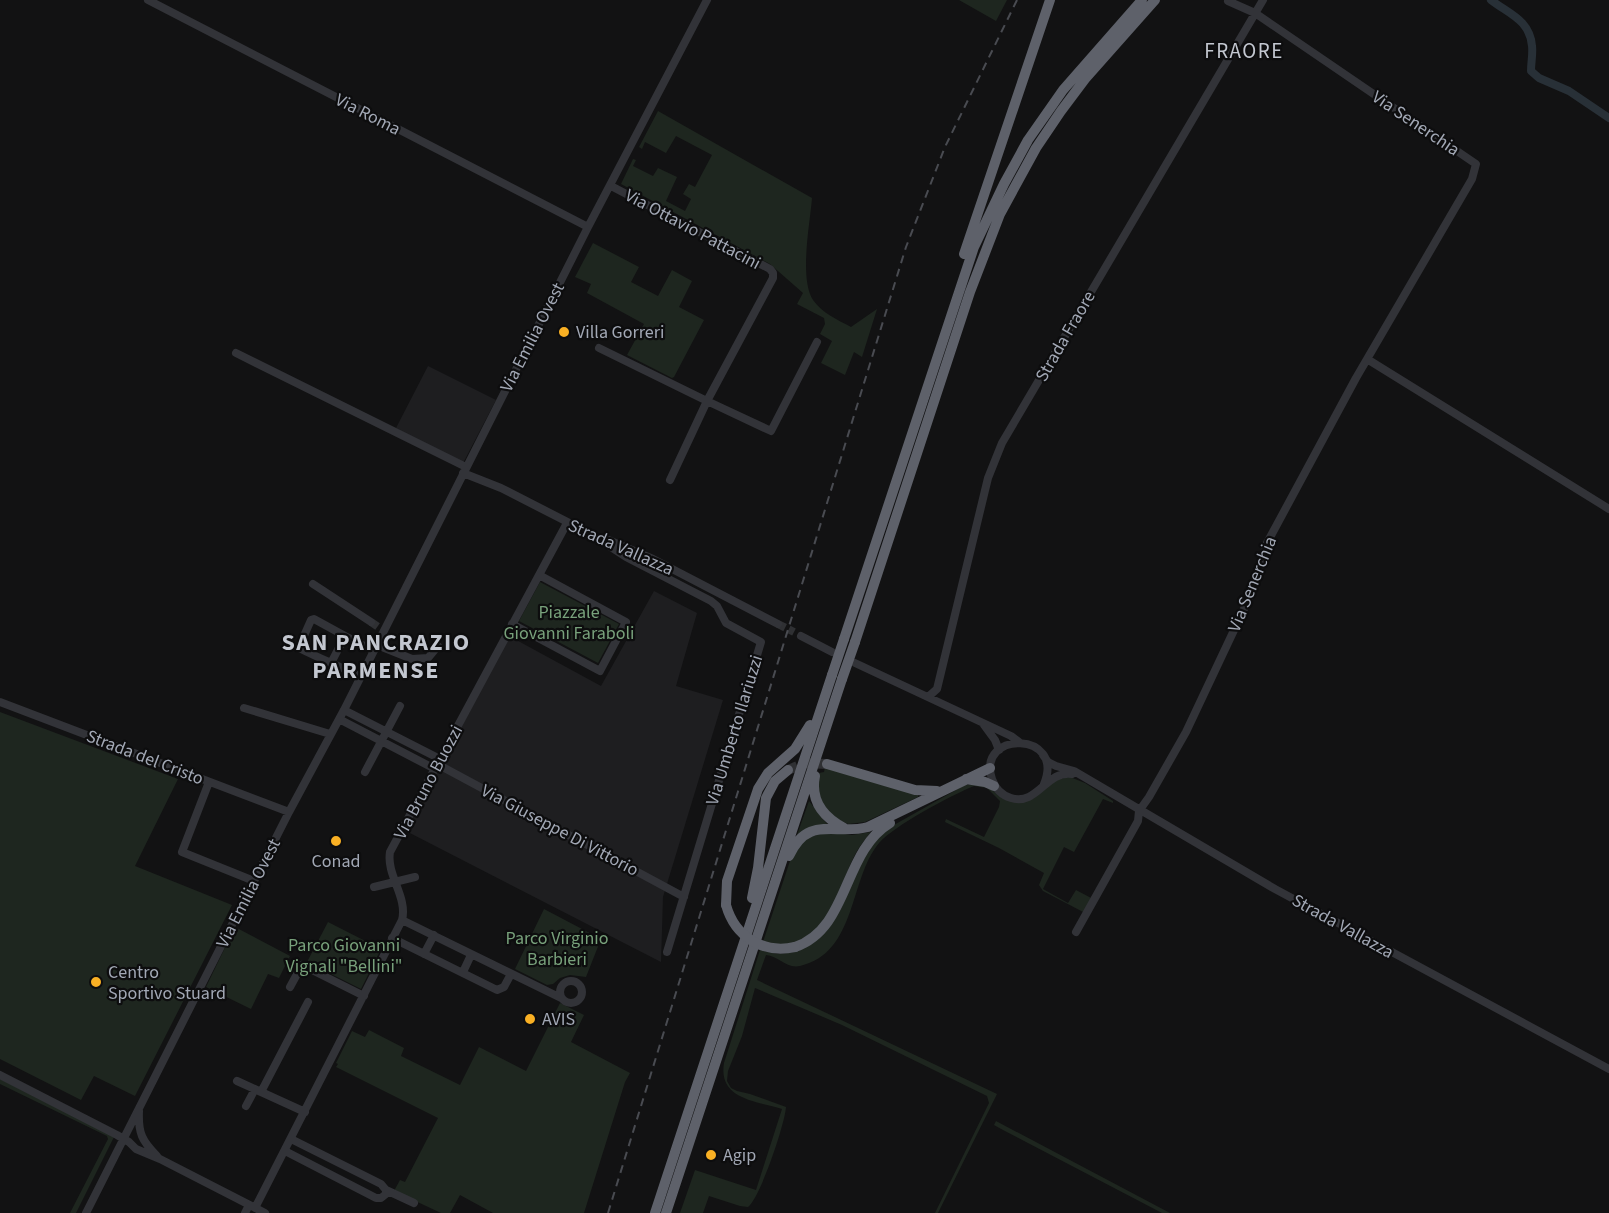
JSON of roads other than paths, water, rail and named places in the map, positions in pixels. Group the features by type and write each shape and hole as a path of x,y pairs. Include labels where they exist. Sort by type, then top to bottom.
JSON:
{"highway":[{"path":"942,341 950,297 1050,0"},
{"path":"655,1213 751,921 837,677 942,341 974,247 1028,140 1064,90 1143,0"},
{"path":"849,640 972,285 1000,214 1036,148 1061,111 1085,79 1157,0"},
{"path":"837,677 833,721 816,772 813,791 822,812 844,828"},
{"path":"837,677 801,742 768,773 758,789 727,881 726,905 737,928 754,943 774,949 795,947 813,938 827,924 859,855 870,839 886,826 946,788"},
{"path":"666,1213 834,703"},
{"path":"827,764 920,791 946,788"},
{"path":"750,959 766,923 788,856 801,837 814,830 858,829 872,826 990,768"},
{"path":"751,921 750,911 758,868 766,798 775,781 788,770"},
{"path":"966,779 994,786"}],"street":[{"name":"Via Roma","path":"148,0 588,227"},
{"name":"Via Emilia Ovest","path":"86,1213 706,0"},
{"name":"Strada Fraore","path":"928,697 937,689 988,478 1002,443 1263,0"},
{"name":"Via Senerchia","path":"1076,932 1138,820 1139,811 1186,732 1252,592 1267,543 1367,359 1472,179 1476,164 1255,13 1228,1"},
{"name":"Via Ottavio Pattacini","path":"611,186 770,269 773,273 773,278 707,401"},
{"path":"599,348 771,431 817,342"},
{"name":"Strada Vallazza","path":"236,353 433,450 465,470 567,523 646,556 778,624"},
{"path":"1367,359 1609,509"},
{"path":"671,477 707,401"},
{"name":"Via Bruno Buozzi","path":"402,920 404,910 389,858 390,852 567,523"},
{"name":"Via Umberto Ilariuzzi","path":"586,531 626,556 711,601 717,606 726,623 761,642 667,952"},
{"path":"512,624 600,671 626,622 539,575"},
{"path":"313,584 371,622"},
{"path":"361,677 301,650 299,647 311,620 314,619 345,636 376,648 417,660 428,658 438,646"},
{"path":"798,634 832,652"},
{"path":"334,664 345,636"},
{"name":"Strada Vallazza","path":"855,663 1011,736 1018,742 1032,745 1048,762 1074,771 1139,811 1315,911 1609,1069"},
{"name":"Strada del Cristo","path":"0,702 289,812"},
{"path":"365,772 400,706"},
{"path":"244,708 330,734"},
{"path":"344,710 387,731 437,764"},
{"path":"339,719 437,764"},
{"path":"983,723 999,750"},
{"path":"1018,742 999,750 994,755 990,768 994,786 1010,798 1023,799 1035,794 1057,775 1069,773 1081,776"},
{"path":"1042,755 1047,769 1044,784"},
{"name":"Via Giuseppe Di Vittorio","path":"437,764 684,897"},
{"path":"209,782 182,852 254,881"},
{"path":"374,887 415,877"},
{"path":"245,1213 252,1207 285,1151 402,920 567,1003 575,1002 581,997 582,990 578,983 572,980 565,982 560,988 546,991"},
{"path":"424,954 434,935"},
{"path":"392,938 497,990 504,987 511,974"},
{"path":"463,972 471,955"},
{"path":"290,987 302,965 364,996"},
{"path":"560,988 561,998"},
{"path":"246,1106 258,1090 308,1002"},
{"path":"0,1075 125,1137 136,1149 265,1213"},
{"path":"237,1081 305,1112"},
{"path":"140,1106 139,1118 143,1141"},
{"path":"125,1137 135,1137 143,1141 160,1159"},
{"path":"291,1139 414,1203"},
{"path":"115,1156 125,1150 136,1149"},
{"path":"285,1151 376,1198 384,1197 386,1190"}],"waterway":[{"path":"1491,0 1518,18 1527,30 1532,46 1531,71 1539,78 1569,91 1609,118"}],"tunnel":[{"path":"371,622 381,629"},
{"path":"778,624 794,632"},
{"path":"788,770 805,763 827,764"}],"railway":[{"path":"608,1213 906,247 945,147 1017,0"}],"place":[{"name":"Villa Gorreri","path":"564,332"},
{"name":"Conad","path":"336,841"},
{"name":"Centro Sportivo Stuard","path":"96,982"},
{"name":"AVIS","path":"530,1019"},
{"name":"Agip","path":"711,1155"}],"district":[{"name":"FRAORE","path":"1244,51"},
{"name":"SAN PANCRAZIO PARMENSE","path":"376,656"}],"park label":[{"name":"Piazzale Giovanni Faraboli","path":"569,622"},
{"name":"Parco Virginio Barbieri","path":"557,948"},
{"name":"Parco Giovanni Vignali \"Bellini\"","path":"344,955"}]}
